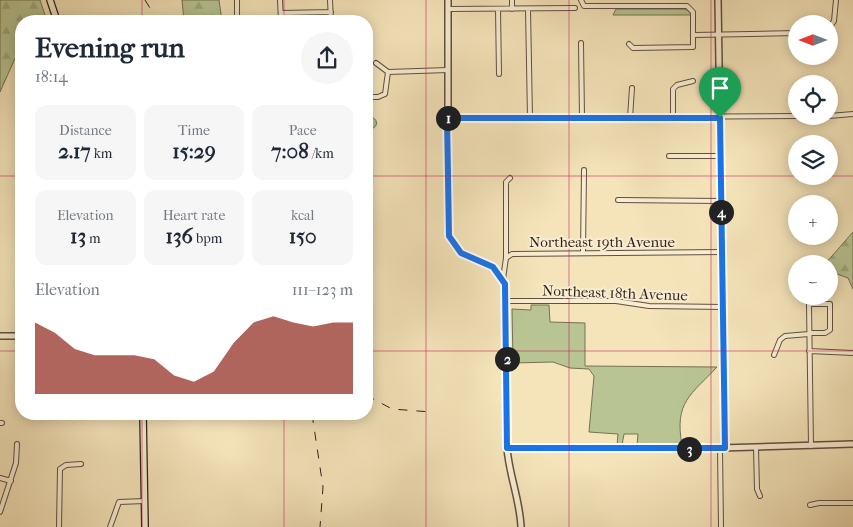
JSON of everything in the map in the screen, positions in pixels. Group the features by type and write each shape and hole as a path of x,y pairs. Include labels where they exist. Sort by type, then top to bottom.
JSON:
{"main road":[{"path":"50,0 55,15"},
{"path":"143,420 145,527"}],"street":[{"path":"237,0 237,15"},
{"path":"280,0 281,13 331,12 330,0"},
{"path":"448,0 448,231 451,241 461,253 493,267 503,279"},
{"path":"512,0 512,9"},
{"path":"581,0 584,6 687,6 693,12 693,48 633,48 629,44"},
{"path":"718,0 723,307 721,527"},
{"path":"835,15 836,0"},
{"path":"448,9 575,8"},
{"path":"498,9 499,74"},
{"path":"528,9 530,118"},
{"path":"694,35 788,33"},
{"path":"581,43 582,118"},
{"path":"376,62 388,72 448,70"},
{"path":"373,97 385,94 388,72"},
{"path":"673,118 674,87 693,80"},
{"path":"630,118 632,88"},
{"path":"838,115 853,114"},
{"path":"447,118 788,116"},
{"path":"669,156 720,156"},
{"path":"583,253 584,170"},
{"path":"510,178 506,182 506,258 503,279 506,301 507,448 509,470 518,503 521,527"},
{"path":"618,200 721,200"},
{"name":"Northeast 19th Avenue","path":"506,258 512,254 722,252"},
{"name":"Northeast 18th Avenue","path":"506,301 616,301 649,306 723,307"},
{"path":"774,355 780,340 785,336 809,334 825,333 830,330 831,306 826,304 809,304 809,334 809,351 811,446"},
{"path":"0,336 15,336"},
{"path":"809,351 853,353"},
{"path":"0,512 17,460 17,444"},
{"path":"507,448 756,448 853,444"},
{"path":"756,448 757,489 760,496"},
{"path":"59,527 60,469 66,465 81,464"},
{"path":"0,478 11,481"},
{"path":"110,527 119,502 145,502"},
{"path":"810,506 819,503 853,503"}],"green space":[{"path":"0,0 40,0 45,15 15,15 15,58 0,92"},
{"path":"182,0 219,0 221,15 183,15"},
{"path":"616,9 684,9 689,11 691,15 613,15"},
{"path":"373,118 377,123 373,128"},
{"path":"853,232 853,289 848,278 838,274 838,255 833,255"},
{"path":"531,305 549,305 550,322 585,323 585,366 717,367 687,400 680,419 682,445 637,445 638,434 624,434 622,445 617,445 618,434 589,432 594,376 589,369 570,368 553,362 513,363 512,309 531,310"}],"railway":[{"path":"145,0 154,15"},
{"path":"373,399 392,409 431,412"},
{"path":"313,420 323,487 320,527"}],"route":[{"path":"447,118 720,118 725,448 507,448 505,284 493,267 465,256 455,248 449,236 447,118"}]}
